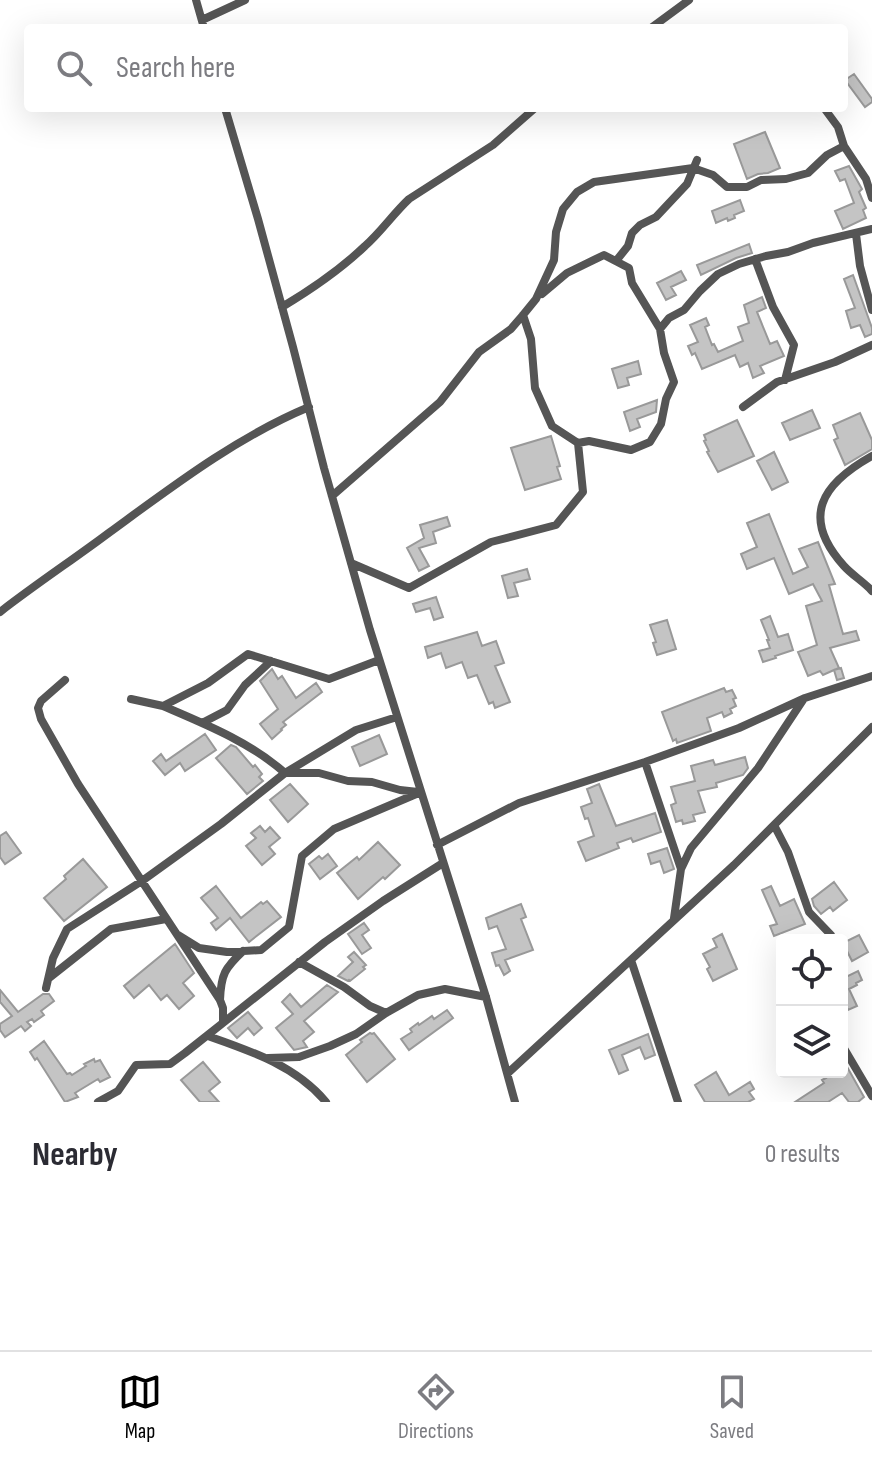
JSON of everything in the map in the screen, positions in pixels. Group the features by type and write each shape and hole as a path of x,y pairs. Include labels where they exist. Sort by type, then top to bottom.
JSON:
{"street":[{"path":"196,0 203,24 245,0"},
{"path":"656,24 689,0"},
{"path":"226,112 379,660 486,997 515,1102"},
{"path":"282,307 345,265 409,199 493,145 530,112"},
{"path":"827,112 866,179 872,198"},
{"path":"536,299 554,260 558,221 563,209 577,192 594,182 695,164 727,187 747,187 761,180 786,179 808,173 827,155 844,146"},
{"path":"616,261 628,246 632,233 656,217 687,184 695,164"},
{"path":"660,329 669,318 684,310 718,274 739,264 872,229"},
{"path":"856,234 860,266 872,310"},
{"path":"332,496 440,402 479,352 511,329 536,299 567,273 604,255 629,268 632,283 660,329 674,382 666,399 661,424 650,442 631,450 589,441 578,443 552,426 535,388 531,339 523,315"},
{"path":"755,259 773,307 794,345 785,380"},
{"path":"743,407 777,382 835,362 872,345"},
{"path":"0,612 176,484 278,420 309,407"},
{"path":"351,563 409,588 491,542 556,525 583,492 578,443"},
{"path":"872,456 851,468 830,489 822,505 820,523 823,535 844,566 872,591"},
{"path":"163,706 208,683 248,654 329,679 379,660"},
{"path":"202,723 227,710 245,685 271,661"},
{"path":"437,845 519,803 645,762 739,728 805,698 872,676"},
{"path":"65,680 41,701 38,708 41,719 78,784 220,1000 223,1022"},
{"path":"674,918 681,869 691,848 758,768 805,698"},
{"path":"131,699 163,706 202,723 270,760 285,773 319,773 348,781 372,782 421,792"},
{"path":"46,988 53,958 67,929 142,881 285,773 356,730 397,717"},
{"path":"508,1073 734,865 872,727"},
{"path":"645,762 681,869"},
{"path":"175,934 199,948 227,952 261,950 289,927 302,856 334,829 421,792"},
{"path":"774,825 788,852 809,912 830,934"},
{"path":"98,1102 118,1091 136,1065 170,1064 299,962 383,901 443,863"},
{"path":"49,978 111,929 166,919"},
{"path":"220,1000 221,981 226,968 243,951"},
{"path":"631,960 678,1102"},
{"path":"299,962 386,1013"},
{"path":"268,1058 299,1057 330,1046 356,1034 418,995 445,989 486,997"},
{"path":"208,1036 268,1058 314,1088 326,1102"},
{"path":"848,1055 872,1096"}],"building":[{"path":"854,74 872,102 865,107 848,84 848,78"},
{"path":"765,132 780,168 747,179 734,144"},
{"path":"849,166 862,189 859,192 866,208 863,210 866,218 843,229 835,211 854,203 845,179 840,181 835,171"},
{"path":"740,200 744,211 728,221 727,218 716,223 712,211"},
{"path":"749,244 752,253 701,275 697,265"},
{"path":"681,271 686,280 671,287 676,295 666,300 657,283"},
{"path":"853,275 872,328 872,334 865,337 860,325 851,328 846,311 855,308 844,279"},
{"path":"762,297 766,308 757,312 770,344 777,341 784,356 760,366 764,373 753,378 748,363 740,367 735,355 702,369 688,346 698,342 690,325 706,318 709,325 705,327 718,352 743,341 738,327 749,323 744,305"},
{"path":"638,361 641,374 627,378 629,385 618,388 612,369"},
{"path":"657,400 656,412 637,419 640,427 630,431 624,412"},
{"path":"812,410 820,428 790,440 782,423"},
{"path":"860,413 872,440 872,449 845,465 834,440 838,438 833,425"},
{"path":"737,420 754,456 718,472 707,452 704,435"},
{"path":"551,436 561,479 525,490 511,448"},
{"path":"774,452 788,482 772,490 757,461"},
{"path":"769,514 793,574 808,567 799,549 818,542 835,584 829,585 843,634 856,631 859,640 830,648 839,668 823,675 820,671 808,676 798,652 817,645 806,606 822,601 813,584 789,594 774,558 747,569 741,554 757,547 747,523"},
{"path":"447,517 450,526 433,532 436,543 419,548 429,566 419,571 407,548 424,538 420,525"},
{"path":"527,569 530,579 514,583 518,596 508,598 502,576"},
{"path":"436,597 443,617 434,620 430,608 416,612 413,604"},
{"path":"770,616 778,637 788,634 793,650 763,662 759,651 770,648 761,620"},
{"path":"667,620 676,649 657,655 650,625"},
{"path":"477,632 482,646 496,641 504,663 495,666 510,702 495,708 493,702 489,704 477,675 468,678 462,662 446,668 441,653 428,658 425,647"},
{"path":"841,668 844,678 837,680 834,670"},
{"path":"272,669 278,679 282,676 296,698 316,683 322,692 283,722 286,725 272,739 260,724 278,709 260,681"},
{"path":"724,688 726,692 732,690 736,698 733,699 736,706 730,709 732,713 724,717 722,712 707,718 711,731 677,743 676,739 673,741 662,712"},
{"path":"205,734 216,750 185,771 180,763 165,775 153,761 161,754 166,761"},
{"path":"379,735 387,754 360,766 352,747"},
{"path":"231,745 262,774 259,777 263,781 247,794 216,758"},
{"path":"745,757 748,768 743,775 716,783 717,787 698,791 705,812 693,815 695,821 676,822 671,805 676,803 671,787 695,781 691,766 713,760 715,765"},
{"path":"290,784 308,804 288,822 270,800"},
{"path":"599,784 616,826 655,813 661,832 633,842 631,838 617,843 619,848 586,861 578,842 594,836 581,807 592,803 587,789"},
{"path":"260,826 265,832 270,827 280,838 269,847 275,854 262,865 246,846 256,838 251,833"},
{"path":"6,832 21,853 5,864 0,857 0,836"},
{"path":"378,842 400,865 358,899 337,873 357,857 359,860"},
{"path":"667,848 674,869 664,873 660,861 651,864 648,854"},
{"path":"328,854 337,866 320,879 309,864 319,856 322,859"},
{"path":"83,859 107,887 64,921 44,898"},
{"path":"834,882 847,900 833,911 830,907 821,914 812,899"},
{"path":"216,886 241,918 261,902 267,901 281,917 249,942 230,918 216,930 211,923 218,918 201,898"},
{"path":"771,886 780,906 794,899 805,924 774,936 770,926 777,924 762,890"},
{"path":"521,904 526,917 521,919 533,950 505,960 510,971 504,975 499,965 496,966 492,953 506,949 497,926 489,929 486,918"},
{"path":"364,923 369,930 362,935 371,948 362,954 348,934"},
{"path":"722,934 737,969 713,981 703,954 717,947 713,939"},
{"path":"859,935 868,952 852,961 848,940"},
{"path":"175,944 194,973 183,983 194,996 179,1009 167,995 161,1000 149,985 134,998 124,986"},
{"path":"354,952 366,965 348,981 338,976 353,962 348,957"},
{"path":"858,971 862,980 849,989 857,1006 848,1010 848,1006 848,976"},
{"path":"327,985 338,992 304,1021 314,1032 303,1041 307,1047 294,1050 276,1028 293,1014 282,1002 290,994 301,1007"},
{"path":"0,990 18,1012 43,994 49,994 54,1001 41,1011 44,1015 34,1022 32,1019 27,1022 31,1026 25,1031 21,1026 5,1037 0,1024 12,1016 0,1002"},
{"path":"447,1010 453,1018 409,1050 401,1039 412,1032 410,1029"},
{"path":"248,1012 262,1028 254,1035 248,1028 237,1038 228,1028"},
{"path":"370,1033 374,1033 395,1059 367,1082 346,1055"},
{"path":"648,1034 655,1055 645,1059 640,1047 622,1055 628,1070 619,1074 609,1050"},
{"path":"44,1041 67,1074 72,1075 94,1059 95,1062 100,1060 110,1077 100,1082 98,1079 75,1093 78,1097 65,1102 30,1052"},
{"path":"203,1062 220,1082 209,1091 219,1102 200,1102 181,1080"},
{"path":"848,1069 864,1097 858,1102 849,1102 842,1093 828,1102 795,1102 824,1083 822,1080 848,1078"},
{"path":"716,1072 729,1095 750,1082 754,1089 749,1092 754,1099 748,1102 705,1102 695,1085"}]}
